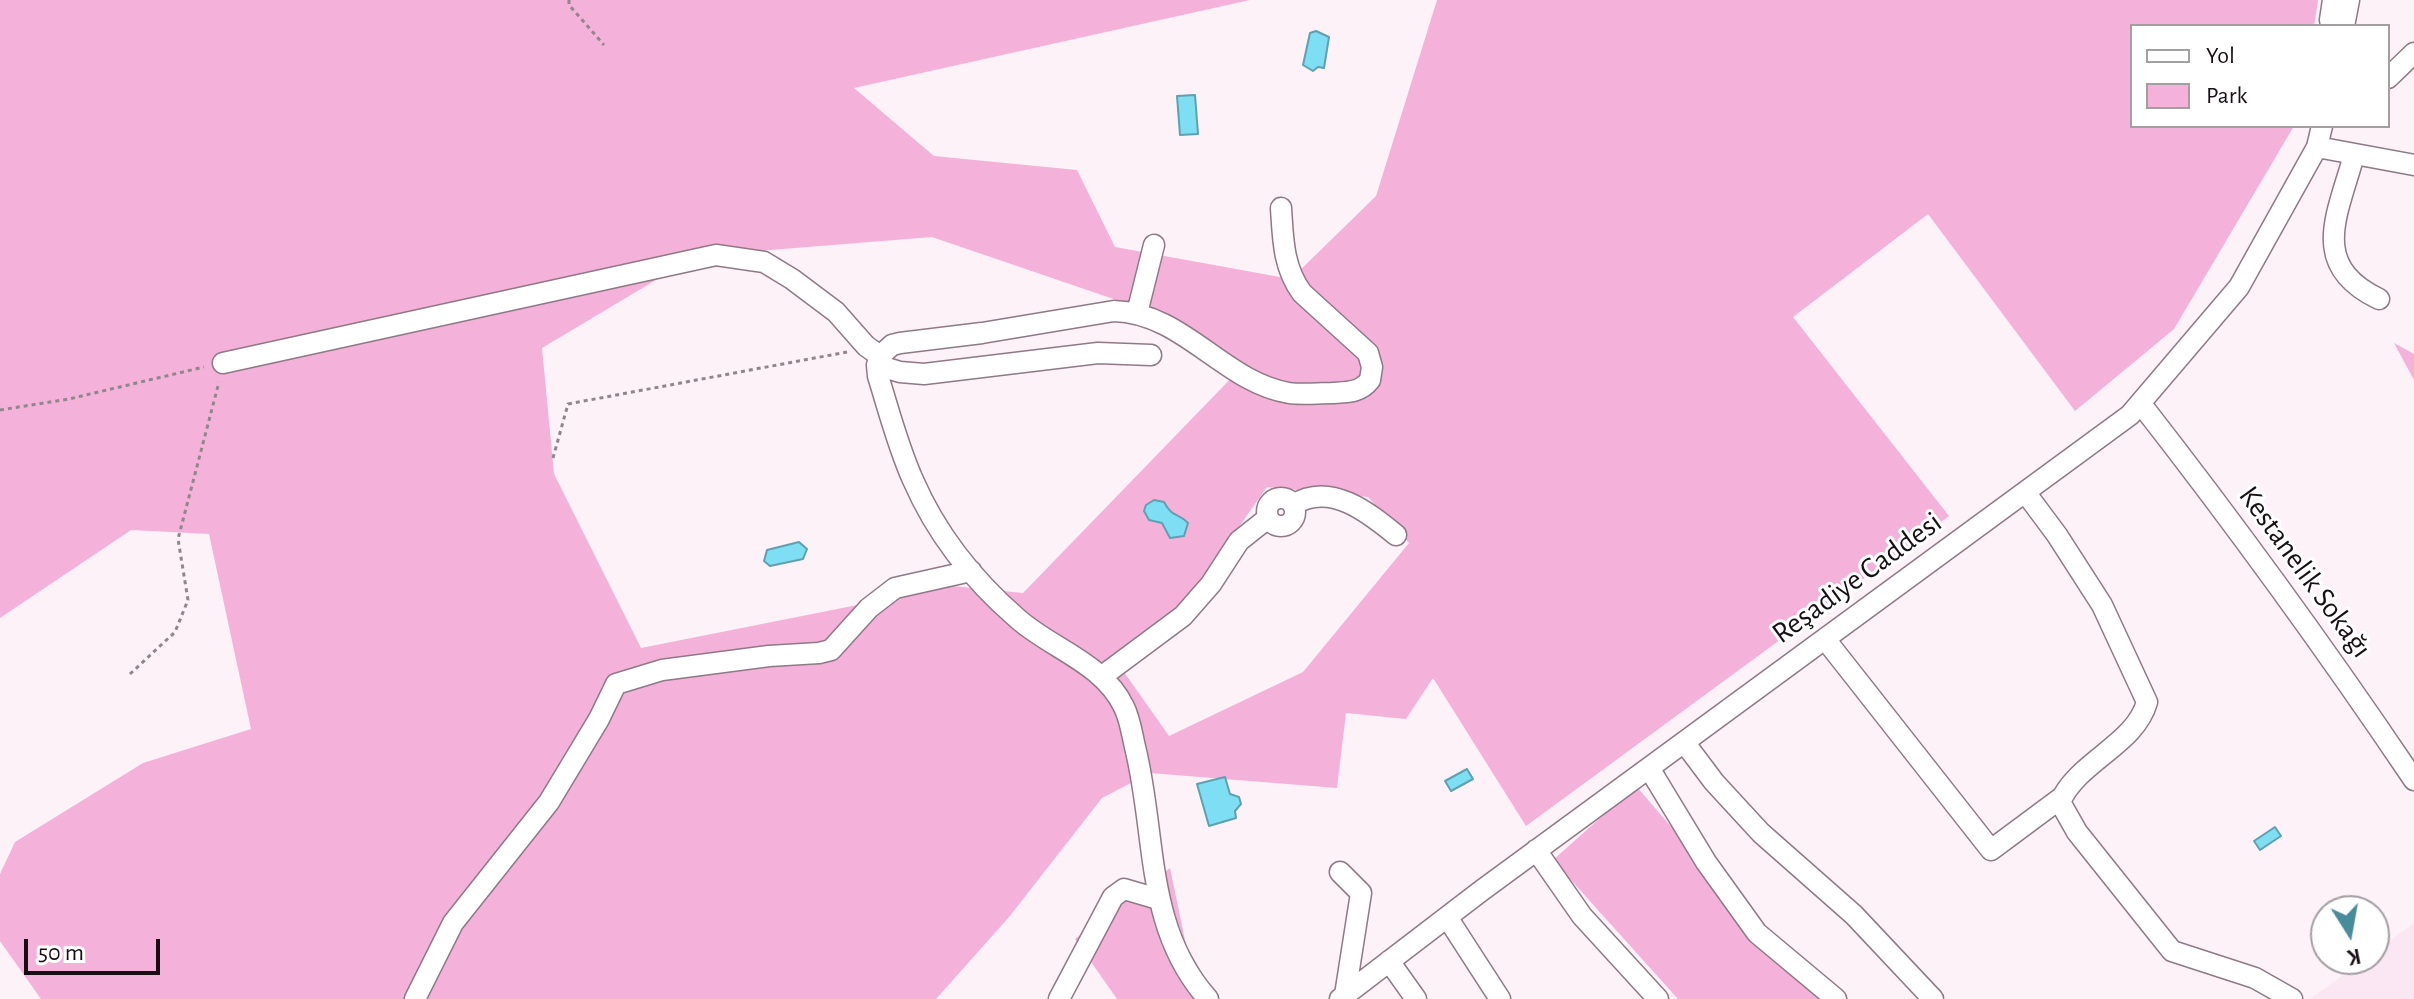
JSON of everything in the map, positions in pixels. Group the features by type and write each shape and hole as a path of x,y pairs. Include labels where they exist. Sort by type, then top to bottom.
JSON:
{"street":[{"path":"2331,24 2333,0"},
{"path":"2344,24 2349,0"},
{"path":"2390,76 2414,53"},
{"name":"Reşadiye Caddesi","path":"1342,997 1536,850 2130,415 2239,287 2317,147 2322,128"},
{"path":"2317,147 2414,165"},
{"path":"2354,155 2336,221 2334,251 2343,274 2358,288 2379,299"},
{"path":"875,356 900,343 1114,311 1137,313 1159,321 1190,338 1251,380 1289,393 1357,391 1370,380 1371,361 1368,353 1294,283 1284,255 1281,208"},
{"path":"1137,313 1154,245"},
{"path":"223,363 716,255 764,262 792,279 836,312 875,356 900,372 924,374 1098,353 1151,355"},
{"path":"875,356 878,376 912,477 936,525 971,571 1021,622 1101,677 1118,694 1126,711 1144,781 1158,899 1166,928 1178,957 1208,999"},
{"name":"Kestanelik Sokağı","path":"2141,404 2329,653 2414,780"},
{"path":"1825,639 1991,850 2061,798 2074,781 2142,718 2147,702 2102,605 2025,492"},
{"path":"1101,677 1183,616 1211,584 1239,541 1268,518 1268,507 1274,499 1285,498 1293,505 1311,499 1339,499 1366,511 1396,535"},
{"path":"415,999 453,923 549,802 599,719 616,684 662,670 831,650 869,608 895,588 971,571"},
{"path":"1684,742 1714,782 1761,833 1854,915 1933,999"},
{"path":"1649,768 1706,862 1757,933 1836,999"},
{"path":"2061,798 2060,802 2077,832 2172,951 2255,978 2292,999"},
{"path":"1536,850 1582,916 1658,999"},
{"path":"1340,872 1361,893 1342,997"},
{"path":"1059,999 1113,897 1124,889 1158,899"},
{"path":"1447,917 1500,999"},
{"path":"1389,961 1416,999"}],"path":[{"path":"569,0 569,5 604,45"},
{"path":"553,458 568,404 836,355 875,356"},
{"path":"0,410 69,399 223,363 211,421 178,539 188,600 175,632 130,674"}],"shaded area":[{"path":"2414,923 2414,999 2310,999 2343,975 2390,975 2390,940"}],"green space":[{"path":"0,0 1250,0 854,88 934,156 1077,170 1115,247 1291,279 1376,196 1437,0 2318,0 2314,24 2130,24 2130,128 2293,128 2174,329 2075,411 1928,214 1793,317 1949,516 1526,826 1433,678 1406,719 1346,713 1337,788 1150,773 1102,798 1009,917 936,999 41,999 0,941 0,874 15,842 143,763 251,729 209,534 131,530 0,618","holes":["932,237 1134,306 1242,367 1023,593 953,586 641,648 554,474 542,348 696,256","1267,487 1368,497 1409,543 1303,672 1169,736 1119,665 1181,609"]},
{"path":"2394,343 2414,354 2414,380"},
{"path":"1636,786 1820,999 1678,999 1553,860"},
{"path":"1170,868 1186,945 1217,999 1117,999 1075,939"}],"water":[{"path":"1316,31 1329,37 1324,68 1318,67 1313,71 1303,65 1310,33"},
{"path":"1195,95 1198,134 1180,135 1177,96"},
{"path":"1154,500 1164,502 1170,511 1188,523 1184,536 1170,538 1162,523 1149,520 1144,511 1146,505"},
{"path":"799,542 807,549 803,559 770,566 764,561 767,550"},
{"path":"1467,769 1473,779 1451,791 1445,781"},
{"path":"1225,777 1230,794 1239,797 1241,804 1235,811 1236,818 1209,826 1197,784"},
{"path":"2275,827 2281,836 2260,850 2254,841"}]}
